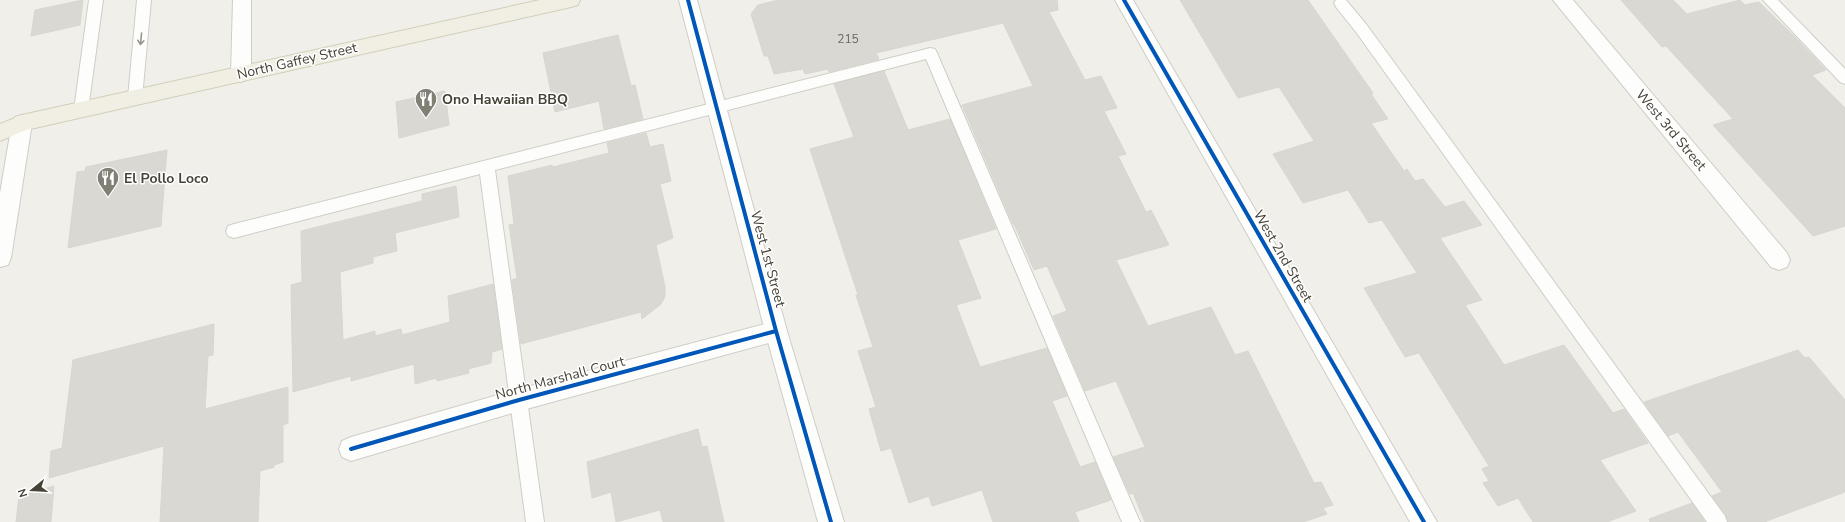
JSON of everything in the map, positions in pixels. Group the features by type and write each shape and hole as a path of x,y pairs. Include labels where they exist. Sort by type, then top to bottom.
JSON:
{"main road":[{"name":"North Gaffey Street","path":"0,124 22,123 571,0"},
{"name":"North Gaffey Street","path":"0,133 22,123"}],"street":[{"path":"241,74 242,0"},
{"name":"West 1st Street","path":"688,0 776,331 831,522"},
{"name":"West 2nd Street","path":"1124,0 1424,522"},
{"name":"West 3rd Street","path":"1562,0 1779,260"},
{"path":"0,258 22,123"},
{"name":"North Marshall Court","path":"351,449 518,400 776,331"}],"lane":[{"path":"81,110 96,0"},
{"path":"135,98 144,0"},
{"path":"1770,0 1845,78"},
{"path":"1341,3 1361,28 1718,522"},
{"path":"234,230 487,167 716,106 930,53 1131,522"},
{"path":"487,167 535,522"}],"building":[{"path":"83,0 80,25 31,36 35,10"},
{"path":"779,0 1057,0 1058,10 1049,12 1085,80 1101,76 1117,108 1104,111 1126,154 1118,156 1146,212 1151,210 1169,245 1116,260 1148,326 1211,307 1235,355 1248,351 1314,483 1321,482 1333,505 1323,508 1327,514 1303,522 1145,522 1133,493 1130,494 1113,457 1145,447 1116,381 1085,391 1053,316 1067,311 1047,266 1034,270 962,105 1033,86 1003,23 876,53 879,59 829,72 828,69 805,74 803,69 774,74 768,56 764,56 751,14 758,5"},
{"path":"1180,0 1308,0 1373,93 1371,94 1388,119 1371,123 1404,171 1407,169 1415,181 1423,179 1445,207 1464,201 1482,225 1440,238 1482,300 1465,305 1504,365 1564,345 1613,413 1624,409 1648,443 1600,460 1636,511 1607,522 1533,522 1518,498 1498,506 1483,483 1489,481 1482,469 1489,466 1419,353 1405,357 1364,288 1417,273 1382,220 1369,223 1348,190 1303,203 1273,154 1314,141 1279,87 1238,98"},
{"path":"1621,0 1673,0 1687,14 1740,0 1745,5 1759,2 1794,36 1826,70 1812,75 1845,108 1845,226 1813,236 1713,125 1733,119 1666,46 1662,47"},
{"path":"618,35 631,86 635,85 643,119 604,129 599,101 555,112 543,53"},
{"path":"884,71 908,130 950,119 996,229 958,240 981,298 956,305 980,367 1047,348 1067,396 1052,401 1080,467 1095,462 1111,500 1075,512 1079,522 993,522 982,490 932,506 929,496 909,503 891,448 881,451 869,409 876,407 858,351 873,347 856,295 858,295 810,149 854,137 834,84"},
{"path":"445,91 449,125 399,138 396,102"},
{"path":"646,133 650,147 663,144 671,181 660,184 673,238 656,245 665,287 665,296 661,304 642,319 641,312 521,344 512,280 517,278 509,225 514,224 508,176 552,165 553,167 609,153 607,143"},
{"path":"167,150 161,226 68,248 77,172 85,171 86,167"},
{"path":"456,186 459,217 395,233 397,251 373,257 373,263 340,272 343,340 375,331 375,336 401,329 402,335 450,322 448,296 493,284 502,349 492,352 491,363 468,369 469,373 437,381 436,378 415,384 414,364 351,381 351,376 293,392 291,285 302,282 301,231 422,201 422,194"},
{"path":"214,324 213,355 208,356 205,409 288,387 288,423 283,425 283,462 274,465 274,467 260,471 258,522 160,522 164,446 49,478 51,451 62,448 73,360"},
{"path":"1798,350 1805,358 1809,357 1845,400 1845,492 1764,522 1728,522 1726,515 1712,496 1722,492 1678,432 1668,436 1644,402"},
{"path":"698,429 702,447 707,446 724,522 663,522 660,510 616,522 611,492 592,498 587,462"},
{"path":"54,486 51,522 16,522 19,496"},
{"path":"1692,503 1705,522 1650,522 1649,519"}],"cycle path":[{"path":"688,0 776,331 831,522"},
{"path":"1124,0 1424,522"},
{"path":"351,449 519,400 776,331"}],"place":[{"name":"Ono Hawaiian BBQ","path":"426,118"},
{"name":"El Pollo Loco","path":"108,198"}]}
